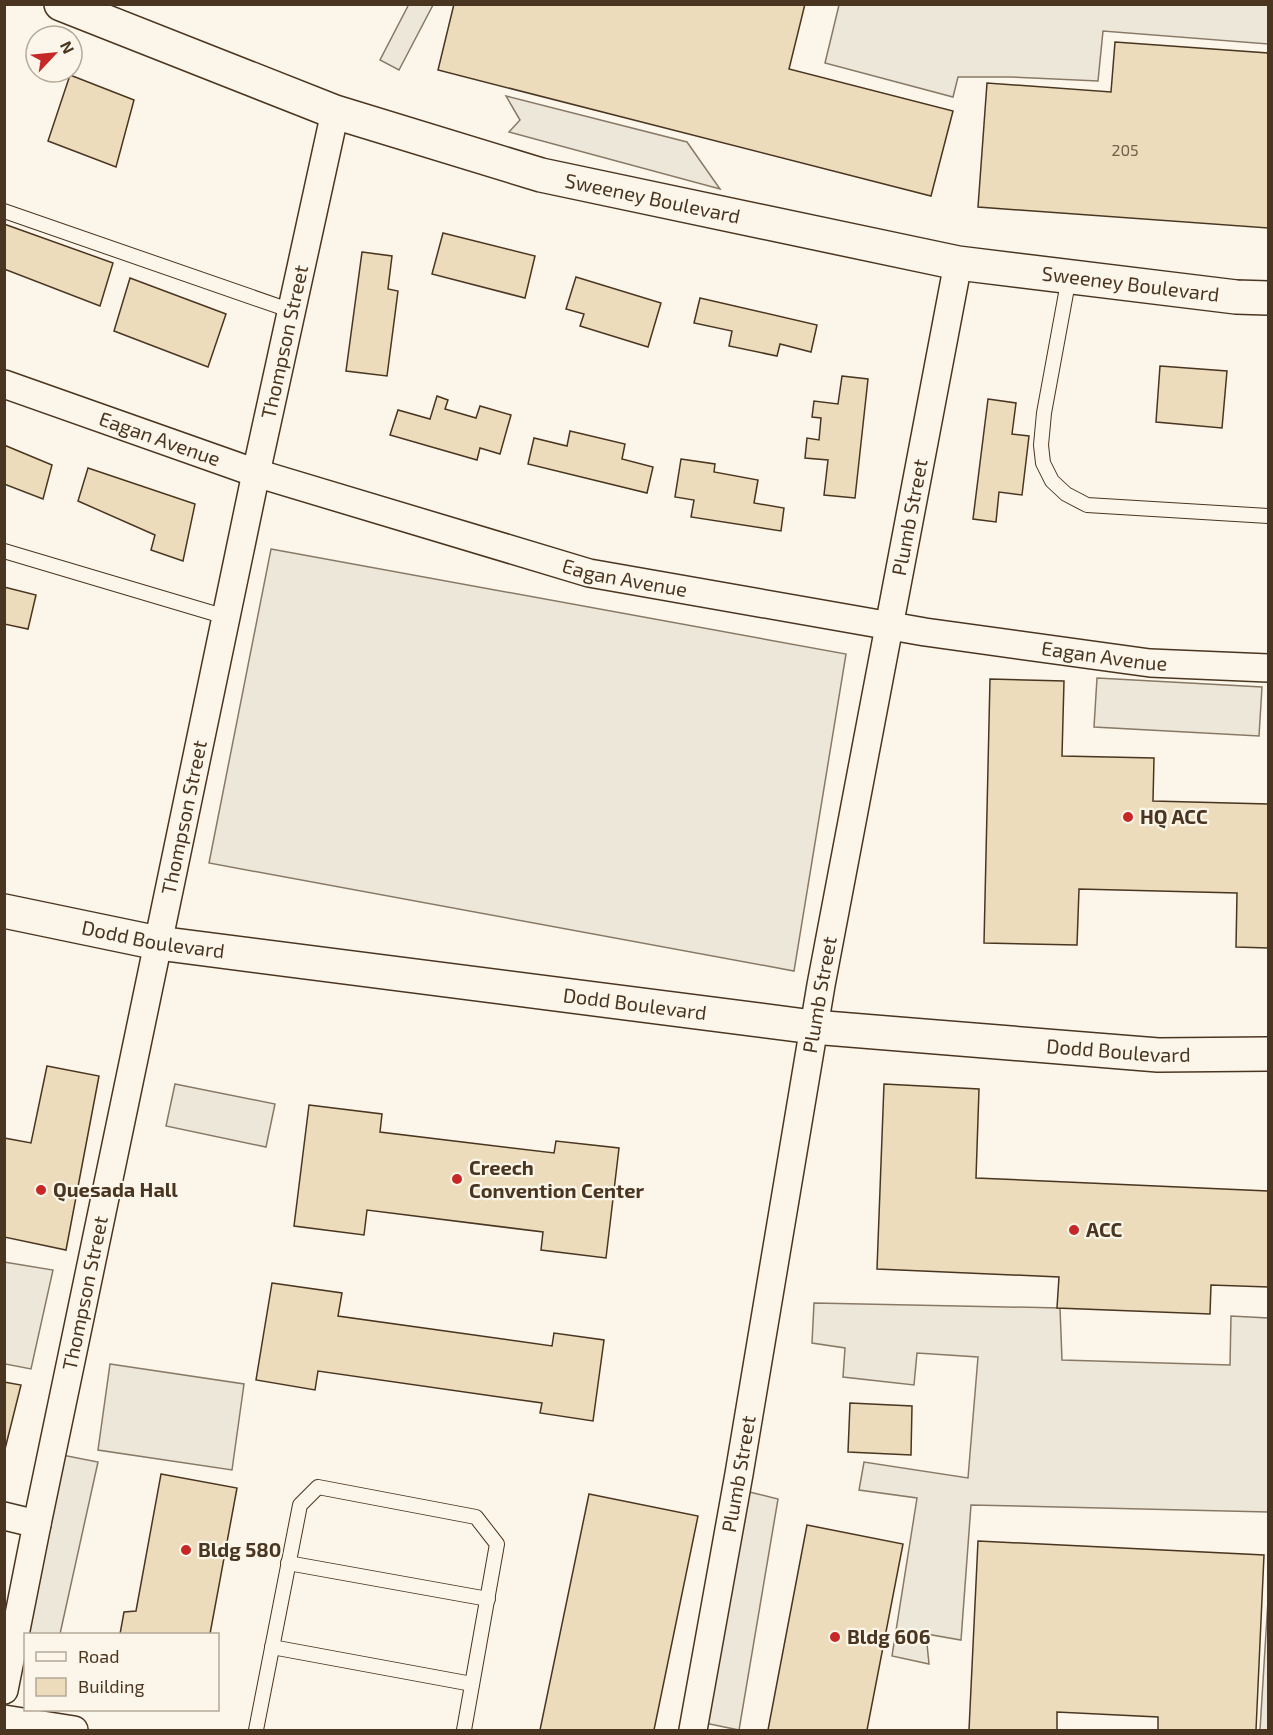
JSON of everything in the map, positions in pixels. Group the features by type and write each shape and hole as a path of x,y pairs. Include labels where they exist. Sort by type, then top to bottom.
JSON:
{"street":[{"name":"Sweeney Boulevard","path":"61,4 335,112 541,175 958,263 1236,297 1269,298"},
{"name":"Thompson Street","path":"4,1690 256,473 335,112"},
{"name":"Plumb Street","path":"693,1731 740,1474 813,1028 958,263"},
{"name":"Eagan Avenue","path":"4,384 256,473 589,573 888,627 1150,663 1269,668"},
{"name":"Dodd Boulevard","path":"4,911 158,943 813,1028 1158,1054 1269,1053"},
{"path":"4,1516 37,1524"},
{"path":"4,1719 74,1731"}],"lane":[{"path":"4,211 292,311"},
{"path":"1069,277 1044,413 1041,444 1043,463 1052,481 1066,494 1087,505 1269,516"},
{"path":"4,551 226,617"},
{"path":"256,1731 300,1505 318,1487 476,1517 497,1544 464,1731"},
{"path":"288,1563 488,1599"},
{"path":"272,1647 472,1684"}],"shaded area":[{"path":"409,4 433,5 399,70 380,60"},
{"path":"839,5 1268,5 1268,44 1103,31 1098,81 958,77 953,97 825,63"},
{"path":"506,96 687,142 720,189 509,132 520,120"},
{"path":"271,549 846,654 794,971 209,863"},
{"path":"1097,678 1262,687 1259,736 1094,727"},
{"path":"175,1084 275,1104 266,1147 166,1126"},
{"path":"4,1262 53,1270 31,1369 5,1364"},
{"path":"814,1303 1060,1308 1062,1360 1230,1365 1231,1316 1268,1318 1268,1512 971,1505 961,1640 926,1634 929,1664 892,1656 917,1498 859,1490 864,1462 968,1478 978,1357 917,1353 914,1385 843,1377 845,1348 812,1343"},
{"path":"110,1364 244,1384 232,1470 98,1450"},
{"path":"52,1453 98,1462 60,1633 24,1633 24,1661 11,1658"},
{"path":"737,1489 778,1499 739,1730 695,1721"},
{"path":"1268,1600 1268,1730 1260,1730"}],"building":[{"path":"454,4 805,4 789,69 953,111 931,196 438,70"},
{"path":"1115,42 1268,53 1268,228 978,207 987,83 1111,92"},
{"path":"84,80 134,100 116,167 48,141 67,84 84,84"},
{"path":"4,224 113,263 100,306 4,269"},
{"path":"443,233 535,256 525,298 432,274"},
{"path":"362,252 392,256 388,289 398,291 387,376 346,371"},
{"path":"576,277 661,303 648,347 580,326 584,314 566,309"},
{"path":"130,278 226,314 208,367 114,331"},
{"path":"700,298 817,325 811,352 780,344 777,356 729,346 732,331 694,323"},
{"path":"1160,366 1227,371 1222,428 1156,422"},
{"path":"842,376 868,379 855,498 824,495 828,460 805,458 807,438 819,440 821,418 812,417 814,401 838,404"},
{"path":"437,396 448,400 445,409 476,418 480,406 511,415 500,454 480,448 477,460 390,435 398,410 430,419"},
{"path":"988,399 1016,403 1012,434 1029,436 1022,495 999,492 996,522 973,519"},
{"path":"570,431 625,444 622,459 653,467 647,493 528,464 534,438 567,446"},
{"path":"4,445 52,465 43,499 4,484"},
{"path":"681,459 715,464 714,472 758,480 754,503 784,508 781,531 691,517 694,500 675,497"},
{"path":"88,468 195,504 183,561 151,550 155,535 78,501"},
{"path":"4,587 36,595 28,629 4,624"},
{"name":"HQ ACC","path":"990,679 1064,681 1062,756 1154,758 1153,801 1268,804 1268,948 1236,947 1237,893 1079,889 1077,945 984,943"},
{"name":"Quesada Hall","path":"47,1066 99,1076 66,1250 4,1237 4,1138 31,1143"},
{"name":"ACC","path":"884,1084 979,1089 976,1178 1268,1191 1268,1287 1211,1285 1210,1314 1057,1308 1059,1277 877,1269"},
{"name":"Creech Convention Center","path":"309,1105 382,1114 380,1132 554,1153 556,1141 619,1148 606,1258 541,1250 543,1232 367,1210 364,1235 294,1226"},
{"path":"272,1283 342,1293 338,1316 552,1346 554,1333 604,1340 593,1421 540,1413 542,1403 318,1371 315,1390 256,1380"},
{"path":"4,1382 21,1385 4,1453"},
{"path":"850,1403 912,1406 911,1455 848,1452"},
{"name":"Bldg 580","path":"161,1474 237,1488 210,1633 120,1633 124,1612 136,1611"},
{"path":"589,1494 698,1516 654,1730 540,1730"},
{"name":"Bldg 606","path":"807,1525 903,1544 867,1730 768,1730"},
{"path":"978,1541 1264,1555 1256,1730 1158,1730 1158,1717 1057,1712 1057,1730 969,1730"}],"place":[{"name":"HQ ACC","path":"1128,817"},
{"name":"Creech Convention Center","path":"457,1179"},
{"name":"Quesada Hall","path":"41,1190"},
{"name":"ACC","path":"1074,1230"},
{"name":"Bldg 580","path":"186,1550"},
{"name":"Bldg 606","path":"835,1637"}]}
